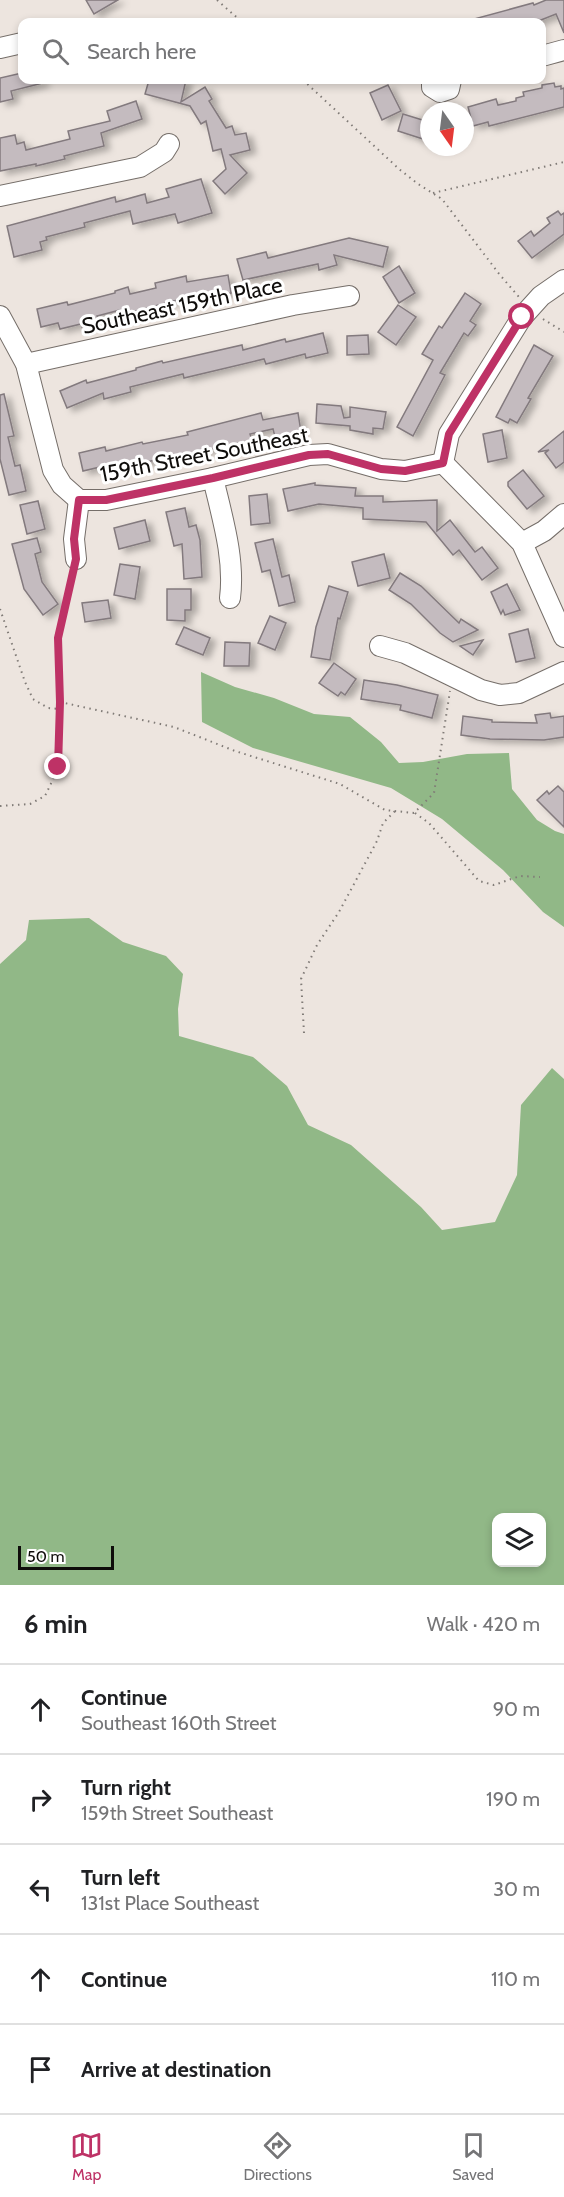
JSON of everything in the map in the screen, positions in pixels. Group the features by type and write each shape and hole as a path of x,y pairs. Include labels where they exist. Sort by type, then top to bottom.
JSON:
{"street":[{"path":"0,48 18,44"},
{"path":"546,55 564,50"},
{"path":"432,84 432,87 440,92 449,89 450,84"},
{"path":"0,196 140,168 164,152 169,144"},
{"path":"564,280 541,296 522,317 449,434 443,463 522,543 564,637"},
{"name":"Southeast 159th Place","path":"26,364 293,305 349,296"},
{"path":"0,316 26,364 53,470 62,484 79,500 74,539 76,559"},
{"name":"159th Street Southeast","path":"79,500 106,500 309,455 328,454 381,469 405,471 443,463"},
{"path":"213,478 233,579 230,598"},
{"path":"522,543 544,531 564,514"},
{"path":"380,646 405,653 481,690 500,694 519,693 564,672"}],"path":[{"path":"217,0 237,18"},
{"path":"307,84 399,169 442,200 500,276 530,309 564,332"},
{"path":"433,193 564,162"},
{"path":"0,806 30,804 45,796 58,767 60,702 58,638 76,559"},
{"path":"0,609 33,699 48,708 60,709"},
{"path":"414,813 434,794 441,736 453,676"},
{"path":"60,702 174,727 235,751 340,784 385,810 414,813 429,823 479,881 494,885 520,876 540,877"},
{"path":"304,1033 301,979 317,945 339,912 377,841 383,823 395,811"}],"green space":[{"path":"201,672 235,687 274,698 314,714 350,717 381,742 399,763 423,762 467,754 509,753 512,789 537,820 564,834 564,927 543,912 503,870 442,819 391,788 253,748 202,722"},
{"path":"89,918 123,942 166,956 183,974 178,1009 179,1036 253,1057 287,1086 308,1125 351,1145 421,1207 442,1230 495,1222 517,1175 521,1105 552,1068 564,1079 564,1585 0,1585 0,964 26,940 29,920"}],"building":[{"path":"86,0 118,0 94,14"},
{"path":"546,0 564,0 564,33 556,14 546,18 478,18 533,3 534,5"},
{"path":"18,74 18,84 39,84 11,91 13,99 0,102 0,78"},
{"path":"554,83 555,87 564,88 564,107 489,126 488,122 474,126 474,105 496,99 498,105 516,101 516,98 524,96 523,92 542,88 542,85"},
{"path":"148,84 185,84 181,102 205,87 212,99 209,101 226,128 232,126 235,135 246,133 250,150 230,155 247,173 225,194 213,181 226,169 221,149 213,151 206,121 201,124 190,106 145,94"},
{"path":"388,85 401,111 382,120 370,93"},
{"path":"136,101 142,119 101,133 104,146 36,166 36,164 0,171 0,138 15,135 17,144 24,142 26,150 70,139 68,131 110,121 107,111"},
{"path":"403,114 420,119 420,138 398,131"},
{"path":"201,179 212,213 178,223 175,214 133,224 130,211 84,223 85,227 46,237 47,240 40,242 42,250 14,257 7,226 115,197 116,202 145,194 147,203 169,197 166,189"},
{"path":"558,211 561,215 564,213 564,234 532,258 518,241 531,231 534,236 550,223 547,218"},
{"path":"349,238 388,247 383,267 334,255 337,265 319,270 318,264 243,280 237,259 266,252 268,258"},
{"path":"399,266 415,293 399,303 383,277"},
{"path":"228,275 231,293 205,297 204,293 121,315 120,310 97,316 99,322 82,327 81,324 60,329 58,323 41,327 37,309 67,302 68,305 115,293 115,291 128,287 130,294 156,288 155,283 186,276 187,282"},
{"path":"465,293 481,304 470,321 476,325 468,336 464,333 440,373 445,375 413,436 397,427 433,360 422,354 439,326 442,328"},
{"path":"398,305 416,317 396,345 378,332"},
{"path":"323,333 328,353 306,358 305,354 266,364 264,359 184,378 183,374 130,387 131,392 104,399 103,393 67,408 60,391 86,380 87,383 162,361 163,363 242,345 243,350 285,339 286,342"},
{"path":"368,335 369,354 347,355 347,336"},
{"path":"534,345 553,356 528,398 531,399 517,423 510,419 508,423 496,417"},
{"path":"4,394 14,436 8,437 15,466 20,465 26,491 9,495 0,459 0,395"},
{"path":"317,404 341,406 344,418 350,417 350,407 386,412 383,429 373,428 373,434 350,430 350,426 316,423"},
{"path":"261,413 263,420 298,413 301,432 275,437 273,429 250,434 252,440 192,454 119,469 117,463 83,471 79,453 105,447 106,451 142,442 143,444 188,435 187,432"},
{"path":"502,430 507,458 488,462 483,434"},
{"path":"564,431 564,462 556,468 545,453 549,450 538,452"},
{"path":"523,470 544,496 527,509 508,486 508,482"},
{"path":"315,483 315,485 356,488 355,496 383,496 383,502 437,500 437,531 450,520 475,552 482,547 498,568 482,580 459,550 453,555 426,522 363,519 363,508 319,504 288,511 283,489"},
{"path":"267,494 270,523 251,525 249,496"},
{"path":"38,501 45,529 27,534 20,505"},
{"path":"185,508 189,527 196,525 200,540 202,577 184,579 182,544 174,546 166,512"},
{"path":"145,520 150,541 119,549 114,528"},
{"path":"37,538 41,552 35,554 42,582 58,604 43,615 24,589 12,544"},
{"path":"273,539 282,577 289,575 295,602 279,606 270,570 262,572 255,543"},
{"path":"384,554 390,578 358,586 352,562"},
{"path":"120,564 140,567 135,599 114,595"},
{"path":"400,573 421,586 459,623 461,619 478,630 453,642 440,633 411,604 389,590"},
{"path":"507,584 520,610 505,615 503,610 501,614 491,592"},
{"path":"329,586 348,592 340,619 338,618 330,660 311,657 316,627"},
{"path":"167,589 191,589 191,610 185,610 185,621 167,620"},
{"path":"108,600 111,618 85,622 82,603"},
{"path":"270,616 286,623 275,650 258,643"},
{"path":"184,627 210,638 203,655 176,644"},
{"path":"528,629 535,658 516,662 509,634"},
{"path":"483,640 473,655 460,646"},
{"path":"225,642 250,643 249,666 224,666"},
{"path":"334,663 356,679 345,695 341,692 338,696 319,683"},
{"path":"364,680 438,695 432,718 400,710 401,705 361,699"},
{"path":"550,713 551,718 564,716 564,737 544,740 490,739 461,735 463,716 492,720 492,722 537,723 535,715"},
{"path":"558,786 564,792 564,827 537,800 547,791 549,794"}],"route":[{"path":"58,767 60,702 58,638 76,559 74,539 79,500 106,500 309,455 328,454 381,469 405,471 443,463 449,434 522,317"}]}
